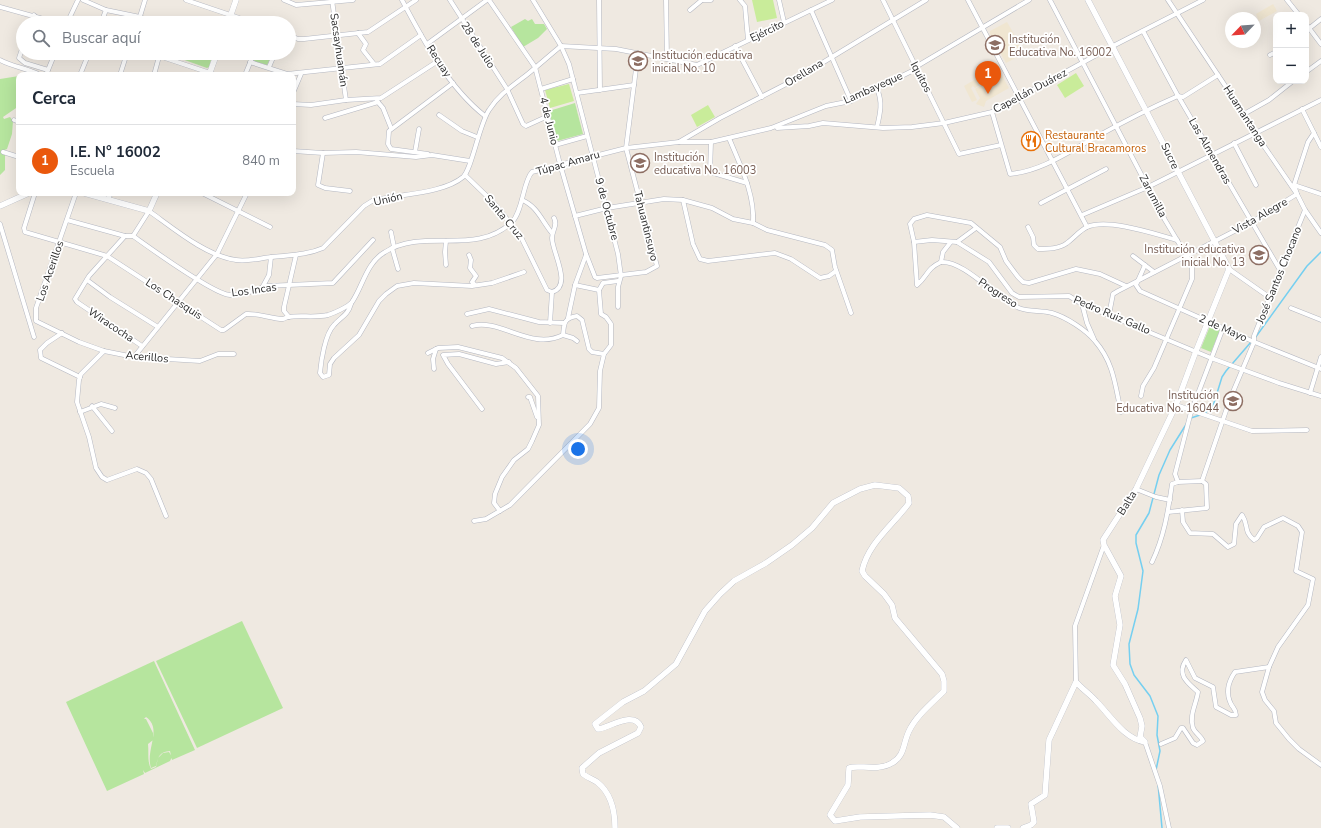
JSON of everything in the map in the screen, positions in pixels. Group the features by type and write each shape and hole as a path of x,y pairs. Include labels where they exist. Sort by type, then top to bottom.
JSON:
{"street":[{"path":"70,16 78,0"},
{"path":"83,0 106,10 135,16"},
{"path":"140,16 145,0"},
{"path":"186,0 234,16"},
{"path":"231,15 236,0"},
{"path":"284,0 296,5 353,0"},
{"name":"Recuay","path":"402,0 427,44 453,83 469,103 485,116"},
{"path":"296,38 337,36 371,31 416,0"},
{"name":"28 de Julio","path":"450,0 507,89 522,123 526,126 548,116"},
{"path":"427,44 488,0"},
{"name":"4 de Junio","path":"488,0 535,67 560,164 586,254 595,276"},
{"name":"9 de Octubre","path":"532,0 561,46 573,79 592,156 607,208 621,276"},
{"path":"599,0 598,47 600,90"},
{"path":"666,0 667,58"},
{"path":"690,10 703,0 711,0"},
{"path":"740,0 744,6 748,40"},
{"path":"779,0 784,22"},
{"name":"Ejército","path":"561,46 598,47 667,58 697,66 784,22 832,0"},
{"name":"Iquitos","path":"883,0 959,154 1001,145"},
{"name":"Orellana","path":"679,142 720,118 762,97 926,0"},
{"path":"968,0 1088,227"},
{"name":"Zarumilla","path":"1050,0 1148,187 1192,265 1192,279 1178,308 1141,396"},
{"name":"Sucre","path":"1088,0 1147,110 1178,173 1216,241 1229,270"},
{"name":"Huamantanga","path":"1168,0 1297,194 1305,210 1321,233"},
{"name":"Capellán Duárez","path":"771,128 810,126 823,123 877,128 912,127 944,123 992,112 1112,46 1203,0"},
{"path":"1287,0 1297,12"},
{"name":"Sacsayhuamán","path":"332,1 346,100"},
{"name":"Lambayeque","path":"679,142 711,142 771,128 826,106 851,100 877,89 916,69 919,65 1027,1"},
{"path":"0,7 37,16"},
{"path":"104,16 106,10"},
{"path":"811,10 833,56 851,100"},
{"path":"1309,29 1321,20"},
{"name":"Las Almendras","path":"1143,31 1178,96 1280,270"},
{"path":"1309,31 1321,44"},
{"path":"358,33 366,44 363,50 365,54 374,64"},
{"path":"296,74 374,64 384,61 421,34"},
{"path":"465,175 485,116 493,103 507,89 561,46"},
{"path":"735,46 762,97"},
{"name":"Tahuantinsuyo","path":"595,276 597,278 646,272 657,266 626,148 638,53"},
{"path":"0,60 10,66 35,72"},
{"path":"20,60 48,70 52,60"},
{"path":"81,72 86,60"},
{"path":"121,72 125,60"},
{"path":"155,72 158,60"},
{"path":"174,60 207,72"},
{"path":"212,72 215,60"},
{"path":"269,68 272,60"},
{"path":"325,118 388,95 438,61"},
{"path":"1309,70 1321,61"},
{"path":"246,72 250,62 281,72"},
{"path":"296,86 301,74"},
{"path":"992,112 1010,174 1026,173 1054,161 1147,110 1178,96 1183,96 1218,75"},
{"path":"541,89 573,79"},
{"path":"453,83 391,128 387,140 388,147 391,150 415,152 470,161"},
{"path":"1244,114 1269,100 1289,84"},
{"path":"577,93 634,85"},
{"path":"877,89 880,96 881,109 877,128"},
{"path":"296,104 311,105 346,100 377,100"},
{"path":"377,100 383,108 391,128"},
{"path":"1082,215 1178,173 1234,143 1321,100"},
{"path":"1302,110 1321,147"},
{"path":"439,115 462,131 477,137"},
{"path":"415,152 419,129"},
{"path":"1297,194 1294,185 1308,142 1314,133"},
{"path":"555,145 587,136"},
{"path":"729,138 747,183 753,223"},
{"name":"Túpac Amaru","path":"511,223 516,217 529,176 532,172 626,148 679,142"},
{"path":"711,142 710,172 747,183"},
{"path":"1234,143 1256,185"},
{"path":"296,151 323,153 356,152 416,157 432,155"},
{"path":"3,152 16,156"},
{"path":"323,153 318,185 325,188 350,191"},
{"path":"1041,203 1106,170"},
{"name":"Santa Cruz","path":"465,175 520,234 548,291 552,292"},
{"name":"Unión","path":"149,211 193,241 217,254 238,260 296,255 323,248 364,206 372,201 437,188 452,183 465,175"},
{"path":"1294,185 1321,194"},
{"name":"Vista Alegre","path":"1109,315 1113,294 1140,278 1188,256 1252,222 1297,194"},
{"path":"0,206 18,196"},
{"name":"Los Chasquis","path":"35,196 24,231 107,256 179,301 221,330 224,330 246,314 282,319 289,317"},
{"name":"Los Acerillos","path":"62,333 36,321 35,315 75,196"},
{"path":"94,196 149,211"},
{"path":"108,200 110,196"},
{"path":"67,220 125,236 133,236 149,211 156,196"},
{"path":"211,196 270,227"},
{"path":"134,358 142,346 217,254 246,196"},
{"path":"575,216 607,208 664,199 683,200 712,208 733,220 753,223 767,230 825,245 832,250 836,271 851,313"},
{"path":"522,200 534,206 539,216 552,233"},
{"path":"683,200 693,244 700,260 708,261 775,253 791,259 815,276 824,277 836,271"},
{"name":"José Santos Chocano","path":"1254,341 1269,297 1305,210"},
{"path":"950,243 943,252 941,262 928,270 917,285 914,242 910,224 914,219 927,215 971,223 1000,247 1006,261 1018,277 1024,282 1029,283 1076,269 1100,274 1126,286"},
{"path":"550,323 552,292 557,288 562,274 553,246 552,233 556,224 554,218"},
{"path":"511,223 486,238 474,241 426,240 393,247 383,253 371,266 347,314 333,326 325,346 320,373 323,377 329,375 330,364 337,355 363,330 386,294 396,286 414,283 475,285 498,281 524,272"},
{"path":"0,224 34,337"},
{"path":"1028,227 1033,237 1035,248 1038,249 1058,248 1088,227 1102,225 1132,227 1178,240"},
{"path":"914,242 932,240 950,243 957,242 976,228"},
{"path":"391,232 398,270"},
{"path":"125,236 87,280 158,327"},
{"name":"Los Incas","path":"133,236 212,288 230,295 262,288 326,284 336,281 373,240"},
{"path":"446,241 446,265"},
{"name":"Pedro Ruiz Gallo","path":"957,242 989,262 1012,293 1019,297 1069,296 1082,304 1212,358 1321,396"},
{"path":"563,335 564,323 568,318 575,285 586,254"},
{"path":"296,255 284,307 284,311 289,317 328,315 351,304"},
{"path":"469,255 471,261 470,268 476,276 472,282 475,285"},
{"path":"1133,256 1154,272"},
{"path":"262,288 269,275 271,257"},
{"name":"Progreso","path":"941,262 949,262 987,285 1019,308 1053,313 1072,324 1094,340 1104,352 1113,370 1121,412"},
{"path":"1140,278 1145,265"},
{"path":"1229,270 1269,297"},
{"name":"Balta","path":"1104,545 1103,540 1136,488 1176,405 1229,270"},
{"path":"618,307 618,281 621,276"},
{"name":"2 de Mayo","path":"1140,278 1136,285 1140,291 1209,322 1319,368"},
{"name":"Wiracocha","path":"87,280 76,297 76,301 142,346"},
{"path":"474,521 486,519 520,497 529,485 574,442 590,424 599,408 599,384 604,354 611,345 612,332 611,324 606,317 601,314 599,290 603,283 618,281"},
{"path":"575,285 599,290"},
{"path":"1082,304 1086,323 1094,340"},
{"path":"1291,308 1321,320"},
{"path":"467,314 489,309 550,323 564,323"},
{"path":"568,318 577,316 582,320 589,349 592,352 604,354"},
{"path":"472,326 487,325 540,340 553,340 563,335 573,338 577,342"},
{"path":"1178,482 1175,474 1191,412 1223,328"},
{"path":"62,333 47,343 40,350 41,358 80,377"},
{"name":"Acerillos","path":"62,333 104,351 134,358 200,361 218,354 234,354"},
{"path":"1202,481 1222,421 1254,341"},
{"path":"428,353 436,349 458,346 502,358 516,368 538,396 538,424 528,448 514,460 498,486 494,503 500,511"},
{"path":"434,369 433,359 436,349"},
{"path":"104,351 80,377 77,402 89,437 96,468 102,477 107,480 137,469 146,472 151,479 166,516"},
{"path":"482,409 448,364 443,355 459,354 496,364 509,362"},
{"path":"1310,393 1319,368 1321,357"},
{"path":"528,397 530,397 538,419"},
{"path":"80,412 92,406 102,404 115,408"},
{"path":"1176,405 1191,412 1201,413 1252,431 1307,430"},
{"path":"92,406 112,431"},
{"path":"1152,562 1163,533 1172,484 1178,482 1202,481 1206,484 1207,508 1168,512"},
{"path":"615,828 615,814 612,804 597,782 583,774 582,768 599,753 638,733 641,726 634,720 617,722 602,729 598,729 595,724 623,702 644,691 676,664 705,611 734,581 766,563 792,545 812,528 833,503 860,489 875,485 899,488 908,496 909,503 878,539 870,551 862,571 865,576 884,594 892,605 895,618 942,674 945,687 944,691 914,723 908,732 902,755 892,763 872,769 849,768 848,785 830,815 835,821 860,817 930,815 944,817 957,828"},
{"path":"1136,488 1146,494 1170,500"},
{"path":"1182,510 1183,522 1190,533 1213,534 1228,547 1234,544 1236,524 1242,515 1245,519 1246,532 1254,540 1264,527 1283,518 1298,526 1302,532 1302,538 1296,558 1296,571 1313,579 1309,589 1308,605 1278,647 1269,667 1262,692 1265,700 1274,711 1276,722 1289,740 1321,764"},
{"path":"1023,828 1034,822 1031,804 1045,795 1049,740 1076,682 1076,626 1104,545"},
{"path":"1104,545 1121,576 1115,596 1120,626 1113,665 1125,684 1140,718 1142,726 1140,737 1145,742 1152,759 1170,828"},
{"path":"1161,744 1175,738 1181,728 1184,728 1193,743 1197,745 1203,741 1194,730 1192,721 1192,711 1197,701 1198,692 1186,683 1182,675 1183,664 1186,660 1195,678 1213,687 1216,707 1231,715 1236,715 1236,710 1231,705 1227,694 1229,680 1235,672 1269,667"},
{"path":"1076,682 1097,702 1119,727 1136,740 1145,742"},
{"path":"997,828 1008,828"}],"shaded area":[{"path":"1273,4 1277,11 1261,20 1261,12 1259,12"},
{"path":"1007,22 1025,53 1006,63 990,34 990,31"},
{"path":"996,67 999,73 975,88 973,86 971,88 977,100 972,102 964,86"},
{"path":"1001,74 1009,88 986,101 984,107 976,104 980,98 975,89"}],"green space":[{"path":"752,0 773,0 777,18 757,22"},
{"path":"525,19 528,21 532,19 535,24 544,24 547,29 538,38 523,47 511,27"},
{"path":"185,60 211,60 209,67 207,68"},
{"path":"254,60 270,60 267,65"},
{"path":"1076,73 1084,86 1065,98 1057,85"},
{"path":"16,76 16,108 3,117 4,119 10,117 13,121 12,134 7,149 2,151 5,155 5,170 0,175 0,79"},
{"path":"569,84 574,101 550,108 545,90"},
{"path":"575,103 583,134 557,141 549,111"},
{"path":"708,105 715,117 697,127 691,115"},
{"path":"1210,326 1220,330 1211,352 1201,348"},
{"path":"242,621 283,708 197,748 156,661"},
{"path":"154,661 195,750 172,760 172,758 170,761 145,773 143,770 144,774 107,791 66,702","holes":["146,717 151,722 153,733 146,719 144,719","153,740 150,754 151,768 156,766 158,760 156,767 151,769 148,744","170,751 171,755 169,752 163,753 158,758 163,752"]}],"waterway":[{"path":"1255,338 1307,266 1321,252"},
{"path":"1204,414 1213,406 1222,377 1251,342"},
{"path":"1191,418 1200,415"},
{"path":"1156,770 1160,751 1157,735 1158,716 1150,696 1134,675 1130,664 1129,644 1138,609 1143,571 1136,543 1136,535 1149,513 1159,475 1170,450 1187,423"},
{"path":"1158,784 1162,828"}],"place":[{"name":"Institución Educativa No. 16002","path":"995,45"},
{"name":"Institución educativa inicial No. 10","path":"638,61"},
{"name":"I.E. N° 16002","path":"988,94"},
{"name":"Restaurante Cultural Bracamoros","path":"1031,141"},
{"name":"Institución educativa No. 16003","path":"640,163"},
{"name":"Institución educativa inicial No. 13","path":"1259,255"},
{"name":"Institución Educativa No. 16044","path":"1233,401"}]}
